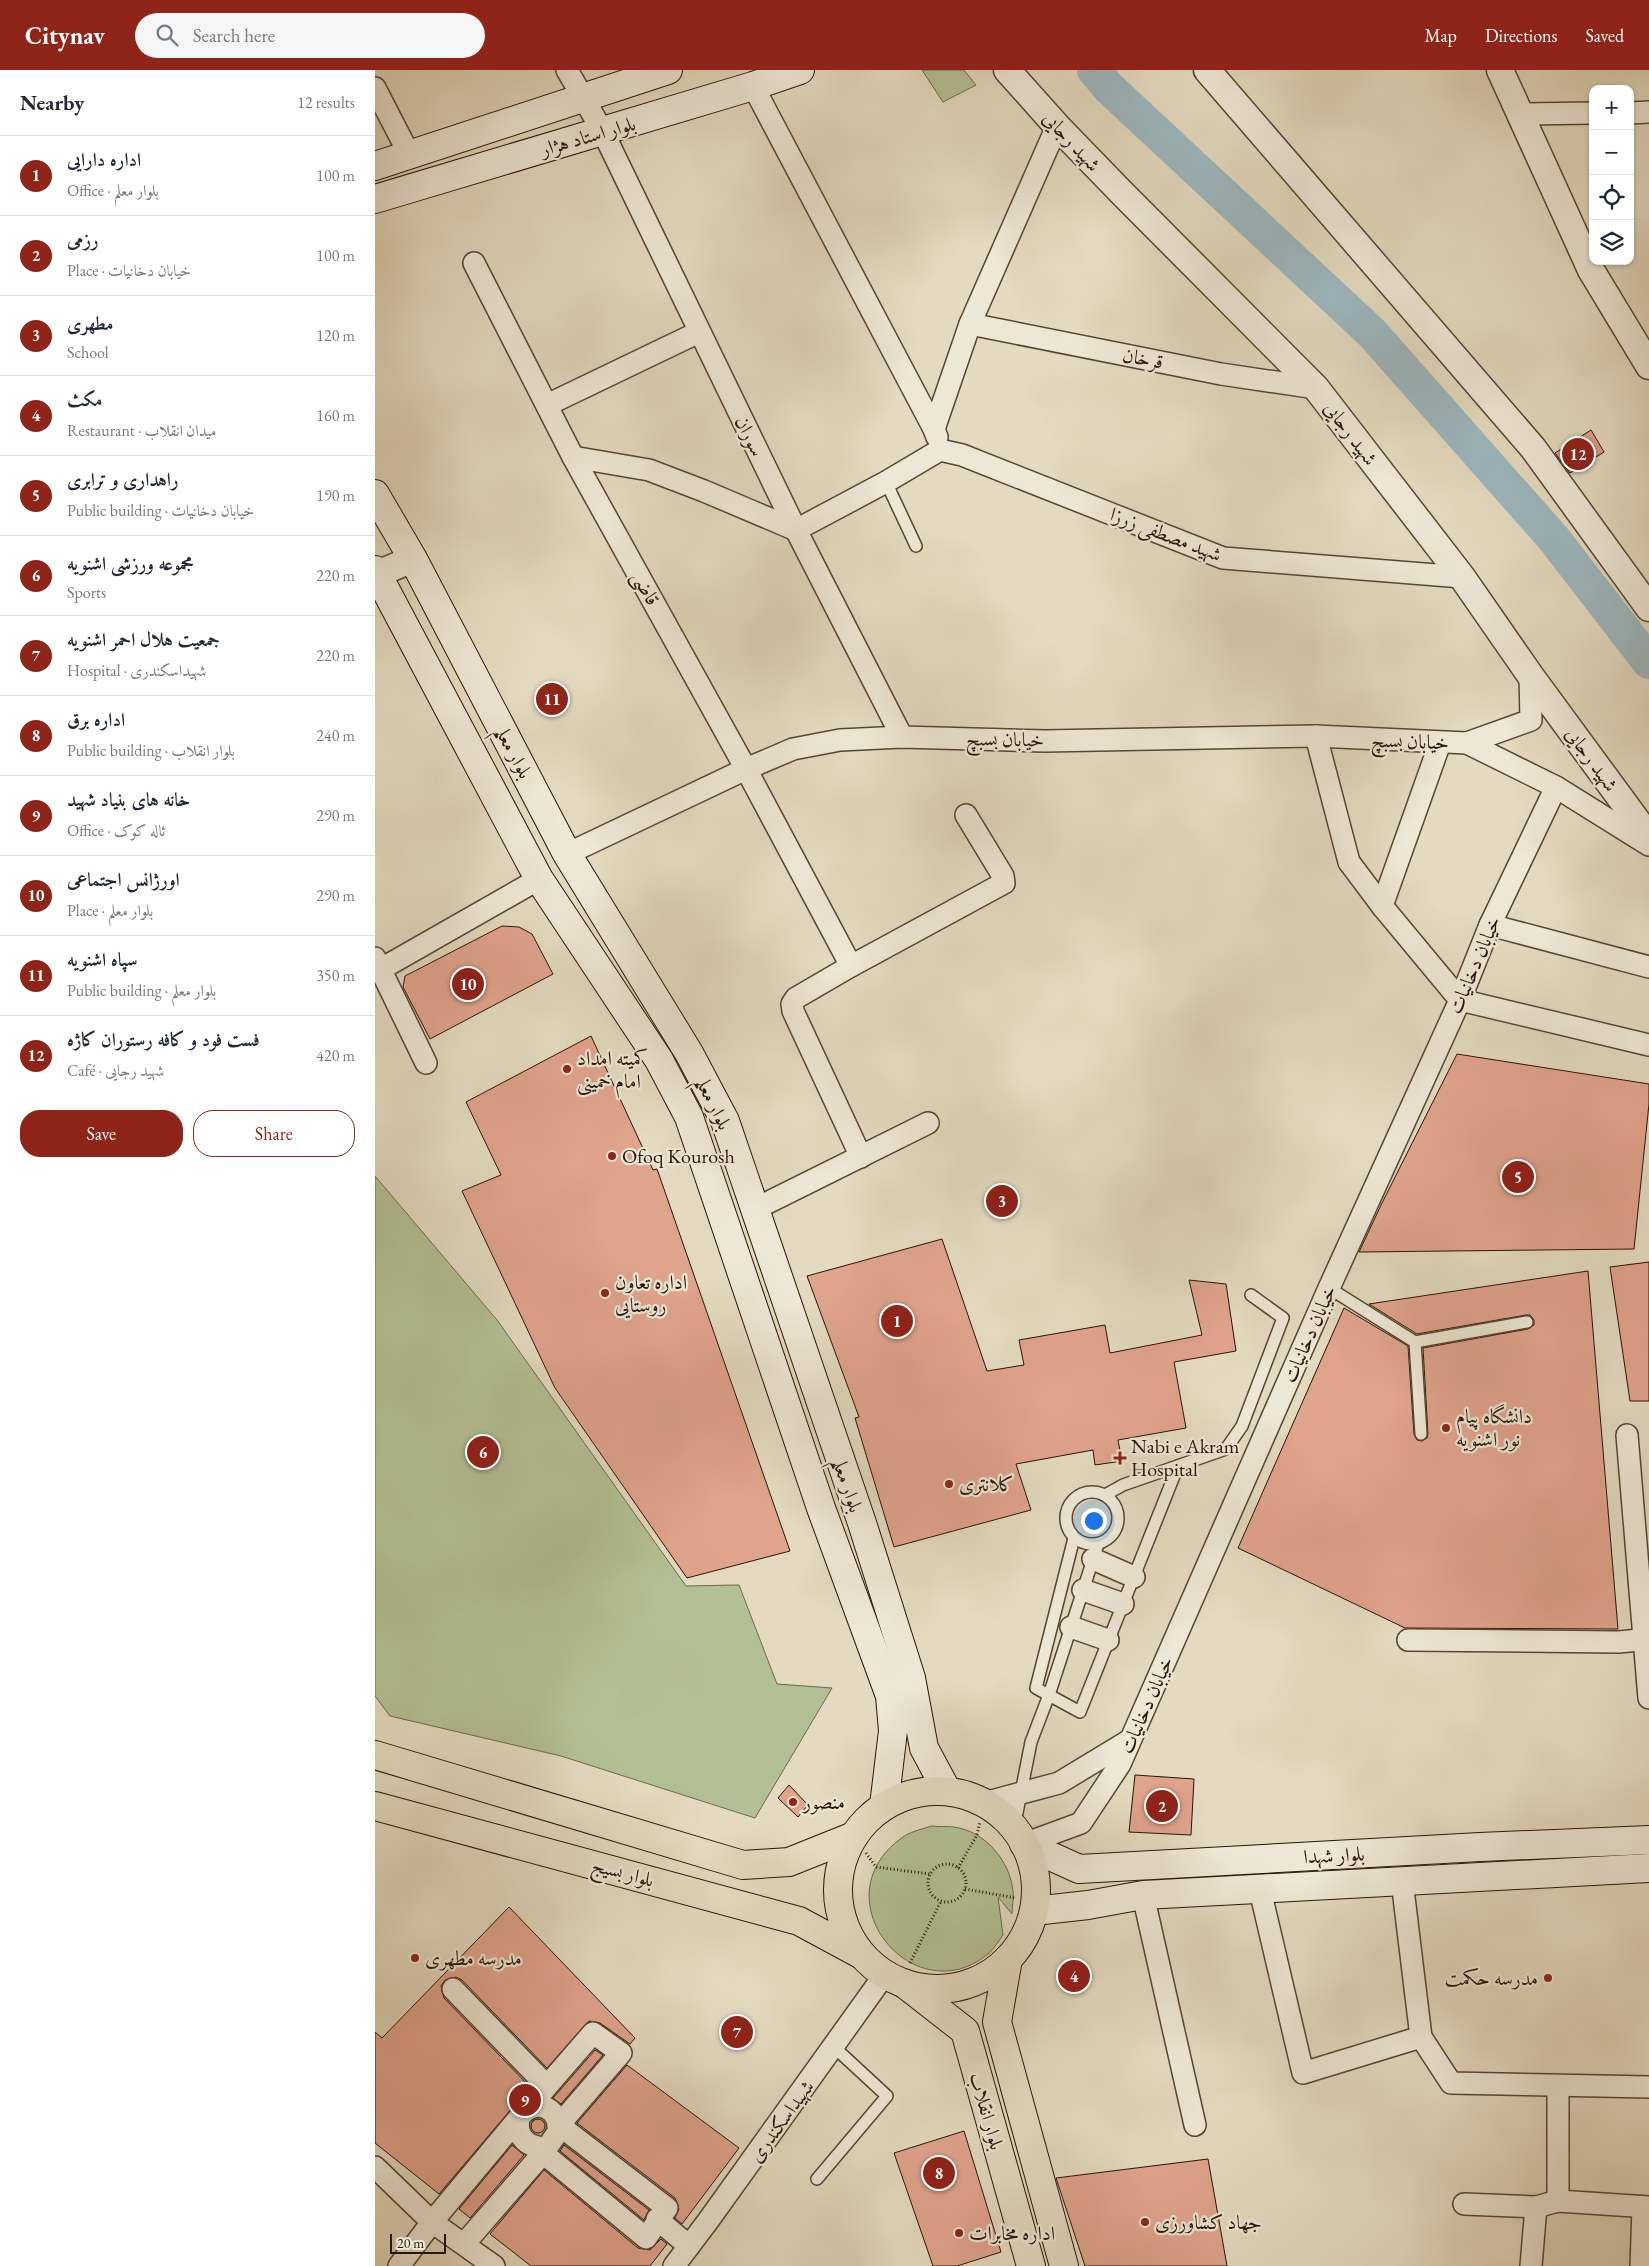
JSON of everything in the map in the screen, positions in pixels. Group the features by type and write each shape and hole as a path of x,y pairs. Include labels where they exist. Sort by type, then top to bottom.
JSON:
{"main road":[{"name":"بلوار استاد هژار","path":"375,166 668,70"},
{"name":"بلوار استاد هژار","path":"375,199 603,132 800,70"},
{"name":"بلوار معلم","path":"375,494 413,559 567,854 689,1053 725,1121 862,1523 911,1678 924,1748 947,1791"},
{"name":"بلوار معلم","path":"376,573 539,879 659,1060 689,1117 821,1508 890,1696 893,1731 884,1806"},
{"name":"بلوار بسیج","path":"379,1752 743,1865 789,1862 854,1836"},
{"path":"864,1957 847,1930 838,1898 841,1866 854,1836 867,1819 884,1806 914,1793 947,1791 966,1795 984,1803 1000,1814 1019,1836 1032,1862 1035,1880 1035,1905 1025,1937 1008,1959 986,1976 959,1986 931,1989 894,1979"},
{"name":"بلوار بسیج","path":"375,1806 799,1920 864,1957"},
{"name":"بلوار شهدا","path":"1019,1836 1079,1869 1480,1847 1649,1840"},
{"name":"بلوار شهدا","path":"1035,1905 1088,1905 1143,1895 1649,1868"},
{"name":"بلوار انقلاب","path":"864,1957 965,2030 1031,2266"},
{"name":"بلوار انقلاب","path":"1008,1959 997,2022 1064,2266"}],"street":[{"name":"سوران","path":"567,70 603,132 796,530 902,737"},
{"name":"شهید رجایی","path":"1007,70 1057,126 1316,388 1462,578 1530,675 1649,837"},
{"path":"1207,70 1533,448 1649,608"},
{"path":"1500,70 1591,270 1649,366"},
{"path":"573,457 649,470 796,530 940,450 934,429 753,86"},
{"path":"375,88 409,154"},
{"path":"1634,112 1649,112"},
{"path":"1520,114 1589,113"},
{"path":"934,429 970,324 1057,126"},
{"name":"قاضی","path":"474,262 573,457 747,769 851,966"},
{"name":"قرخان","path":"970,324 1221,374 1316,388"},
{"path":"547,405 699,332"},
{"name":"شهید مصطفی زرزا","path":"940,450 962,455 1223,558 1462,578"},
{"path":"376,573 413,559"},
{"path":"1467,743 1531,720 1530,675"},
{"path":"1316,736 1349,862 1460,1000 1649,1045"},
{"name":"خیابان بسبچ","path":"567,854 793,749 840,740 902,737 1045,740 1316,736 1467,743"},
{"path":"1383,906 1440,743"},
{"path":"1467,743 1556,788 1649,845"},
{"name":"خیابان دخانیات","path":"1019,1836 1081,1823 1119,1764 1329,1288 1460,1000 1491,925 1556,788"},
{"path":"861,1157 793,1011 792,1004 796,998 851,966 1004,882 1003,876 966,815"},
{"path":"426,1063 378,964 539,879"},
{"path":"1491,925 1649,967"},
{"path":"755,1210 928,1124"},
{"path":"1627,1435 1647,1639 1649,1698"},
{"path":"1095,1552 1134,1577"},
{"path":"1083,1590 1123,1604"},
{"path":"1071,1627 1108,1640"},
{"path":"1408,1640 1619,1642 1647,1639"},
{"path":"984,1803 1059,1783 1130,1740"},
{"path":"1402,1881 1421,2037 1451,2083 1558,2087 1649,2087"},
{"path":"1260,1890 1303,2074 1421,2037"},
{"path":"1143,1895 1195,2125"},
{"name":"شهیداسکندری","path":"673,2266 834,2047 894,1979"},
{"path":"453,1989 547,2086"},
{"path":"399,2266 432,2222 593,2033 621,2053 559,2125 555,2138 543,2153 464,2244"},
{"path":"1558,2087 1558,2201"},
{"path":"541,2106 553,2112 559,2125 667,2208 657,2219 646,2238 538,2147 531,2146 521,2138 518,2125 523,2113 541,2106"},
{"path":"375,2167 432,2222 494,2266"},
{"path":"1464,2204 1536,2207 1558,2201 1646,2207 1641,2266"},
{"path":"1531,2266 1536,2207"},
{"path":"657,2219 689,2246"}],"lane":[{"path":"885,482 916,546"},
{"path":"1329,1288 1415,1342 1527,1322"},
{"path":"1095,1552 1089,1545 1074,1538 1069,1531 1065,1515 1073,1500 1088,1492 1105,1495 1123,1485 1226,1449 1242,1426 1283,1318 1251,1295"},
{"path":"1415,1342 1421,1434"},
{"path":"1074,1538 1036,1688 1080,1712 1178,1466"},
{"path":"1019,1836 1031,1742 1049,1695 1095,1552 1113,1535 1117,1527 1117,1509 1105,1495"},
{"path":"817,2179 887,2096 834,2047"}],"path":[{"path":"958,1868 977,1835 984,1803"},
{"path":"854,1836 876,1867 930,1874"},
{"path":"941,1865 953,1865 958,1868 965,1877 965,1889 958,1899 941,1901 931,1893 928,1880 930,1874 941,1865"},
{"path":"965,1889 1035,1905"},
{"path":"894,1979 910,1962 941,1901"}],"green space":[{"path":"922,70 964,70 976,85 943,102"},
{"path":"375,1176 497,1320 686,1586 739,1585 777,1684 832,1688 755,1818 561,1756 390,1716 375,1696"},
{"path":"931,1826 954,1827 976,1834 994,1849 1007,1869 1011,1880 1013,1894 1012,1914 998,1897 1003,1935 989,1953 960,1969 931,1970 906,1960 885,1940 872,1916 870,1888 880,1860 906,1835"},
{"path":"536,2116 544,2117 552,2132 535,2141 527,2124"},
{"path":"567,2144 598,2166 601,2176 593,2179 558,2152 560,2145"}],"building":[{"path":"1591,430 1604,452 1570,473 1555,453"},
{"path":"502,926 519,927 532,934 553,974 430,1039 403,987 405,976"},
{"name":"اداره تعاون روستایی","path":"591,1036 653,1170 657,1169 790,1551 687,1578 555,1388 462,1191 501,1175 466,1102"},
{"path":"1457,1054 1649,1084 1649,1104 1634,1249 1359,1252"},
{"path":"942,1239 987,1371 1024,1365 1019,1340 1105,1325 1110,1353 1202,1335 1189,1280 1226,1284 1236,1351 1174,1362 1186,1428 1118,1440 1122,1461 1095,1465 1093,1450 1016,1464 1031,1510 894,1547 855,1418 859,1417 807,1276"},
{"path":"1649,1262 1649,1401 1630,1401 1610,1267"},
{"name":"دانشگاه پیام نور اشنویه","path":"1588,1271 1618,1629 1405,1628 1238,1548 1344,1308 1408,1346 1414,1434 1417,1440 1422,1441 1427,1438 1428,1434 1423,1348 1528,1329 1534,1325 1534,1320 1530,1315 1526,1315 1417,1334 1369,1304"},
{"path":"1135,1775 1194,1779 1191,1835 1129,1832"},
{"name":"منصور","path":"789,1785 808,1805 798,1817 778,1798"},
{"path":"509,1907 635,2038 630,2044 600,2023 589,2021 547,2068 462,1980 456,1977 445,1980 441,1986 444,1998 530,2087 439,2194 375,2143 375,2032 382,2038"},
{"path":"595,2050 603,2055 561,2104 553,2098"},
{"path":"627,2065 739,2148 682,2224 675,2218 679,2209 675,2198 577,2123"},
{"path":"535,2119 541,2119 545,2126 541,2133 535,2133 531,2129 531,2123"},
{"path":"964,2131 1001,2252 957,2266 933,2266 894,2153"},
{"path":"512,2145 524,2155 470,2218 459,2209"},
{"path":"564,2145 649,2210 644,2220 560,2151"},
{"name":"جهاد کشاورزی","path":"1208,2159 1227,2266 1085,2266 1056,2178"},
{"path":"544,2170 638,2248 650,2250 661,2239 667,2244 650,2266 531,2266 490,2234"}],"waterway":[{"path":"1094,70 1108,87 1372,333 1554,539 1649,662"}],"place":[{"name":"فست فود و کافه رستوران کاژه","path":"1578,454"},
{"name":"سپاه اشنویه","path":"552,699"},
{"name":"اورژانس اجتماعی","path":"468,984"},
{"name":"کمیته امداد امام خمینی","path":"567,1069"},
{"name":"Ofoq Kourosh","path":"612,1156"},
{"name":"راهداری و ترابری","path":"1518,1177"},
{"name":"مطهری","path":"1002,1201"},
{"name":"اداره تعاون روستایی","path":"605,1293"},
{"name":"اداره دارایی","path":"897,1321"},
{"name":"دانشگاه پیام نور اشنویه","path":"1446,1428"},
{"name":"مجموعه ورزشی اشنویه","path":"483,1452"},
{"name":"Nabi e Akram Hospital","path":"1120,1458"},
{"name":"کلانتری","path":"949,1484"},
{"name":"منصور","path":"793,1802"},
{"name":"رزمی","path":"1162,1806"},
{"name":"مدرسه مطهری","path":"415,1958"},
{"name":"مکث","path":"1074,1976"},
{"name":"مدرسه حکمت","path":"1548,1978"},
{"name":"جمعیت هلال احمر اشنویه","path":"737,2032"},
{"name":"خانه های بنیاد شهید","path":"525,2100"},
{"name":"اداره برق","path":"939,2173"},
{"name":"جهاد کشاورزی","path":"1145,2222"},
{"name":"اداره مخابرات","path":"959,2233"}]}
